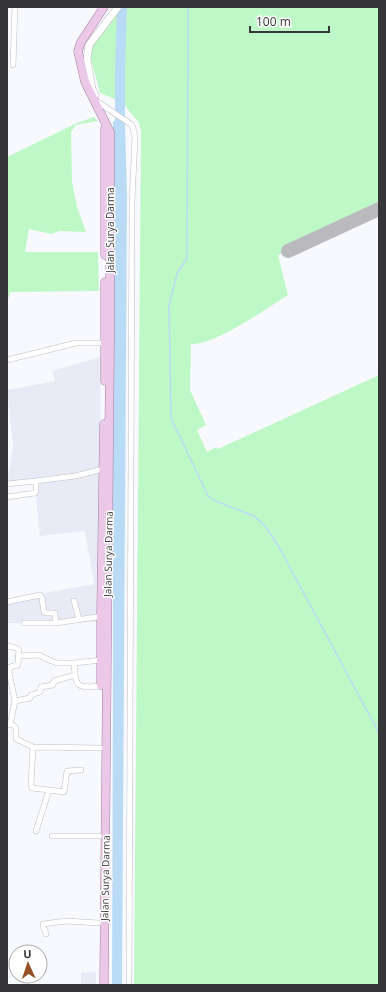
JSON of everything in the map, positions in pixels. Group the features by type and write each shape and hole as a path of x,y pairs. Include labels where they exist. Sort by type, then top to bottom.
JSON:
{"main road":[{"name":"Jalan Surya Darma","path":"99,985 101,660 104,616 110,231 110,132 85,82 78,51 81,42 104,7"},
{"path":"105,124 105,114 92,89 87,52 91,40 116,10"},
{"name":"Jalan Surya Darma","path":"104,985 103,469 105,406 105,124"}],"street":[{"path":"13,65 15,7"},
{"path":"98,102 132,126 135,136 132,202 129,985"},
{"path":"7,360 76,343 104,343"},
{"path":"7,484 36,482 75,476 103,469"},
{"path":"7,497 35,493 36,482"},
{"path":"7,602 40,595 42,598 44,612 55,613 56,623"},
{"path":"74,601 78,619"},
{"path":"24,623 56,623 104,616"},
{"path":"7,646 18,648 18,666 10,667 9,672 15,701 8,725 16,728 16,740 33,747 101,748"},
{"path":"18,656 39,655 52,662 74,663 101,660"},
{"path":"74,663 76,683 87,687 102,686"},
{"path":"15,701 30,698 31,695 40,692 41,687 53,684 54,681 75,675"},
{"path":"33,747 32,788 64,792 67,771 81,770"},
{"path":"36,831 49,790"},
{"path":"52,836 100,836"},
{"path":"46,934 43,924 66,921 99,923"}],"shaded area":[{"path":"101,357 98,622 44,624 7,623 7,600 94,584 85,531 40,536 34,482 7,483 13,446 7,390 55,381 52,371"},
{"path":"96,972 96,985 81,985 81,973"}],"green space":[{"path":"123,7 379,7 379,209 278,255 288,295 226,333 201,343 191,344 190,390 206,425 197,430 207,452 216,447 218,449 379,375 379,985 134,985 141,132 139,123 122,102 100,93 89,47"},
{"path":"94,117 98,121 76,125 71,132 72,181 77,207 86,232 60,231 51,234 29,229 25,252 98,252 99,291 11,292 7,301 7,157 77,123"}],"water":[{"path":"119,120 125,124 127,195 122,985 112,985 113,121"}],"waterway":[{"path":"120,126 122,7"},
{"path":"188,7 187,258 177,274 169,305 171,418 208,496 213,500 254,516 266,527 280,549 379,733"}],"taxiway":[{"path":"288,251 379,209"}]}
